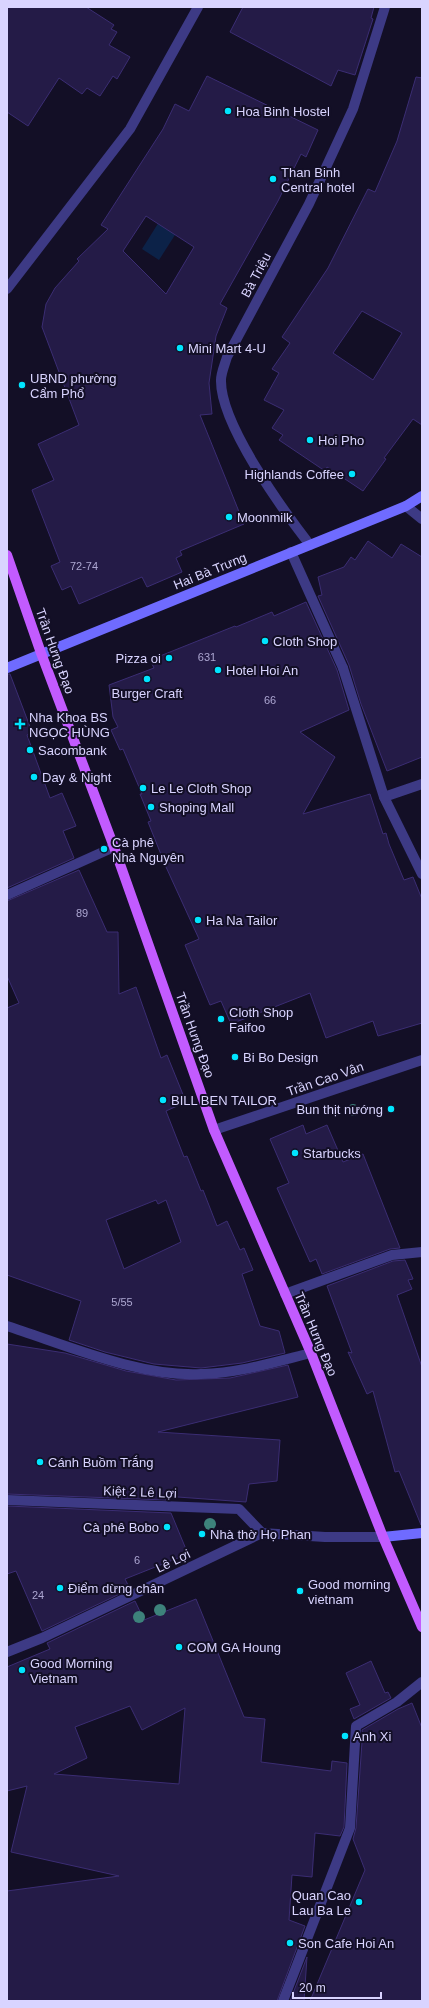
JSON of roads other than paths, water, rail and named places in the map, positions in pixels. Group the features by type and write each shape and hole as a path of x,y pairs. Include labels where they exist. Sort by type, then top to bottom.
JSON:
{"main road":[{"name":"Trần Hưng Đạo","path":"7,555 41,654 114,847 214,1130 311,1353 383,1537 422,1627"}],"street":[{"path":"7,288 130,129 198,7"},
{"name":"Bà Triệu","path":"310,544 287,516 251,460 227,412 221,380 227,357 309,204 353,109 386,7"},
{"name":"Hai Bà Trưng","path":"7,668 406,506 422,496"},
{"path":"406,506 422,519"},
{"path":"291,552 343,668 384,797 422,874"},
{"path":"384,797 422,784"},
{"path":"7,895 114,847"},
{"name":"Trần Cao Vân","path":"214,1130 422,1060"},
{"path":"285,1294 392,1255 422,1252"},
{"path":"7,1326 114,1361 169,1373 200,1374 242,1370 311,1353"},
{"name":"Kiệt 2 Lê Lợi","path":"7,1500 239,1509 262,1533"},
{"path":"383,1537 422,1532"},
{"name":"Lê Lợi","path":"7,1652 42,1638 262,1533 325,1537 383,1537"},
{"path":"283,2001 350,1828 356,1726 397,1702 422,1682"}],"water":[{"path":"164,214 182,224 159,260 142,249"}],"place":[{"name":"Hoa Binh Hostel","path":"228,111"},
{"name":"Than Binh Central hotel","path":"273,179"},
{"name":"Mini Mart 4-U","path":"180,348"},
{"name":"UBND phường Cẩm Phổ","path":"22,385"},
{"name":"Hoi Pho","path":"310,440"},
{"name":"Highlands Coffee","path":"352,474"},
{"name":"Moonmilk","path":"229,517"},
{"name":"Cloth Shop","path":"265,641"},
{"name":"Pizza oi","path":"169,658"},
{"name":"Hotel Hoi An","path":"218,670"},
{"name":"Burger Craft","path":"147,679"},
{"name":"Nha Khoa BS NGỌC HÙNG","path":"20,724"},
{"name":"Sacombank","path":"30,750"},
{"name":"Day & Night","path":"34,777"},
{"name":"Le Le Cloth Shop","path":"143,788"},
{"name":"Shoping Mall","path":"151,807"},
{"name":"Cà phê Nhà Nguyên","path":"104,849"},
{"name":"Ha Na Tailor","path":"198,920"},
{"name":"Cloth Shop Faifoo","path":"221,1019"},
{"name":"Bi Bo Design","path":"235,1057"},
{"name":"BILL BEN TAILOR","path":"163,1100"},
{"name":"Bun thịt nướng","path":"391,1109"},
{"name":"Starbucks","path":"295,1153"},
{"name":"Cánh Buồm Trắng","path":"40,1462"},
{"name":"Cà phê Bobo","path":"167,1527"},
{"name":"Nhà thờ Họ Phan","path":"202,1534"},
{"name":"Điểm dừng chân","path":"60,1588"},
{"name":"Good morning vietnam","path":"300,1591"},
{"name":"COM GA Houng","path":"179,1647"},
{"name":"Good Morning Vietnam","path":"22,1670"},
{"name":"Anh Xi","path":"345,1736"},
{"name":"Quan Cao Lau Ba Le","path":"359,1902"},
{"name":"Son Cafe Hoi An","path":"290,1943"}]}
